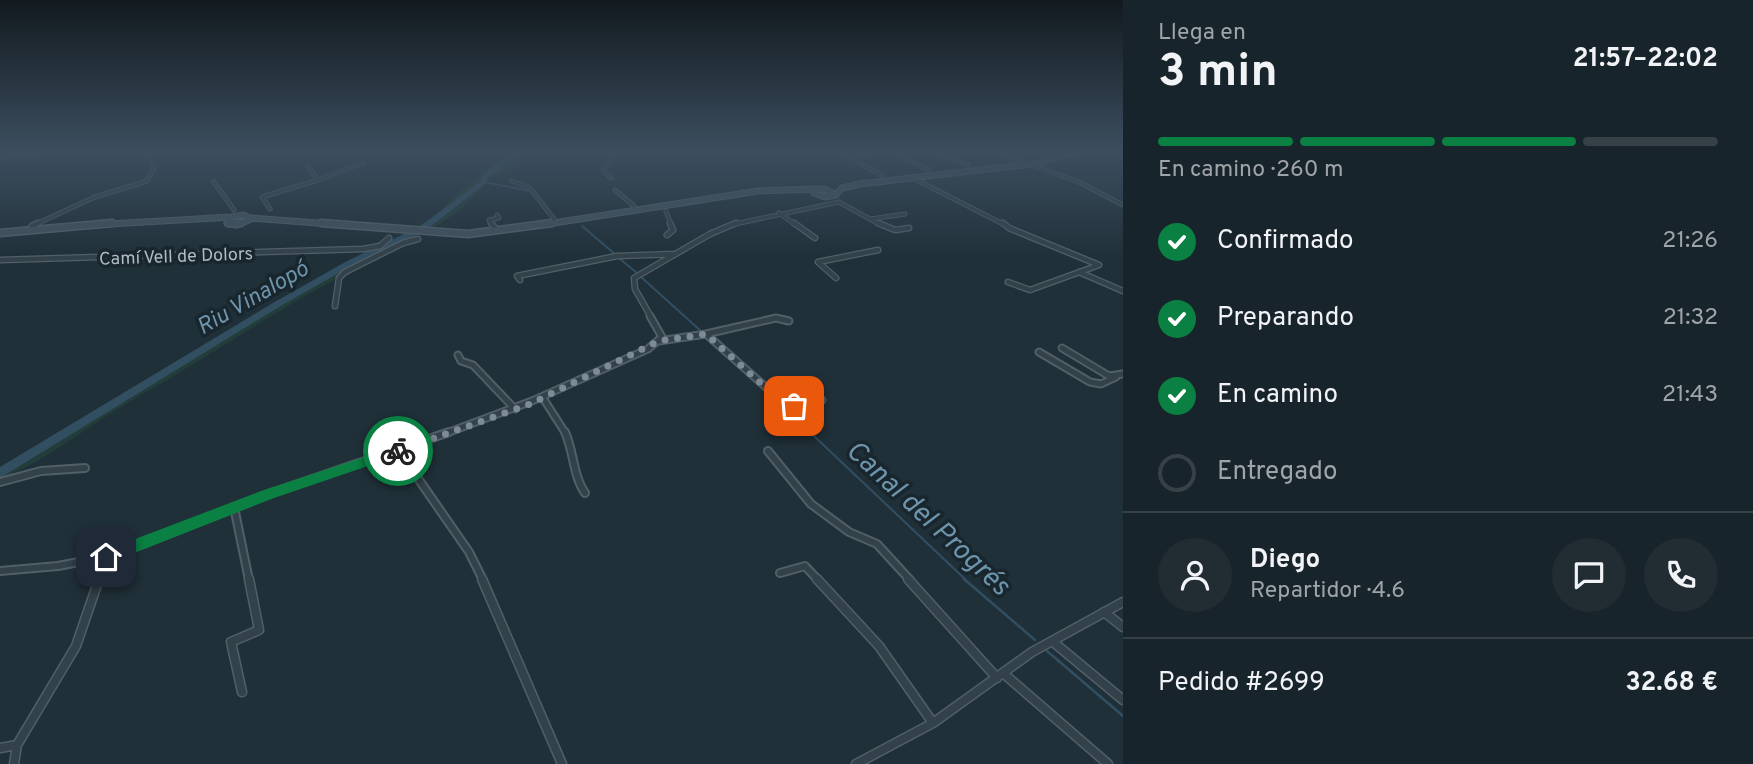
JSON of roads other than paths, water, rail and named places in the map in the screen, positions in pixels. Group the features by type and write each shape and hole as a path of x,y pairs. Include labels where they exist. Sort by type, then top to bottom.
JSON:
{"main road":[{"path":"0,234 139,223 245,223 432,234 502,234 761,193 816,192 843,187"},
{"path":"816,192 830,198 848,187"},
{"path":"828,190 836,194"},
{"path":"227,223 233,214"},
{"path":"0,234 233,214 251,219 397,232"},
{"path":"245,223 251,219"}],"street":[{"path":"32,226 95,197 127,187"},
{"path":"217,187 233,214"},
{"path":"270,209 262,197 296,187"},
{"path":"527,187 554,219"},
{"path":"930,187 1009,228 1099,265 1030,290 1008,282"},
{"path":"1088,187 1123,205"},
{"path":"615,190 634,206"},
{"path":"659,341 662,337 659,328 633,281 638,274 719,229 779,213 839,202 895,230 909,228"},
{"path":"666,211 673,230 667,235"},
{"path":"779,213 815,238"},
{"path":"871,219 905,214"},
{"path":"495,228 489,220 499,218 497,215"},
{"name":"Camí Vell de Dolors","path":"0,260 363,249 380,247 389,237"},
{"path":"335,306 339,278 345,272 403,243 418,239"},
{"path":"836,278 818,262 878,250"},
{"path":"520,280 517,276 605,258 675,254"},
{"path":"1079,272 1123,291"},
{"path":"0,571 68,566 106,557 234,507 515,409 659,341 706,334 776,318 789,321"},
{"path":"706,334 786,405 822,400"},
{"path":"1062,348 1116,377"},
{"path":"1038,352 1090,382 1101,384 1123,374"},
{"path":"458,355 461,361 473,365 515,409"},
{"path":"542,398 550,406 572,450 578,484 585,493"},
{"path":"399,451 469,552 490,594 562,764"},
{"path":"768,451 811,504 849,532 877,544 1000,675 1108,764"},
{"path":"0,482 18,474 61,468 85,468"},
{"path":"234,507 259,630 230,642 242,692"},
{"path":"14,764 17,745 76,646 106,557"},
{"path":"780,573 805,565 879,646 933,723"},
{"path":"856,764 933,723 1052,641 1123,602"},
{"path":"1104,612 1123,627"},
{"path":"1052,641 1123,700"},
{"path":"0,748 17,745"}],"waterway":[{"name":"Riu Vinalopó","path":"0,473 276,305 350,263 422,229 478,187"},
{"name":"Canal del Progrés","path":"508,187 530,191"},
{"name":"Canal del Progrés","path":"582,226 616,255"},
{"name":"Canal del Progrés","path":"619,258 637,273"},
{"name":"Canal del Progrés","path":"641,277 702,332"},
{"name":"Canal del Progrés","path":"776,400 966,580"},
{"name":"Canal del Progrés","path":"964,579 1035,640"},
{"name":"Canal del Progrés","path":"1047,651 1123,716"}]}
